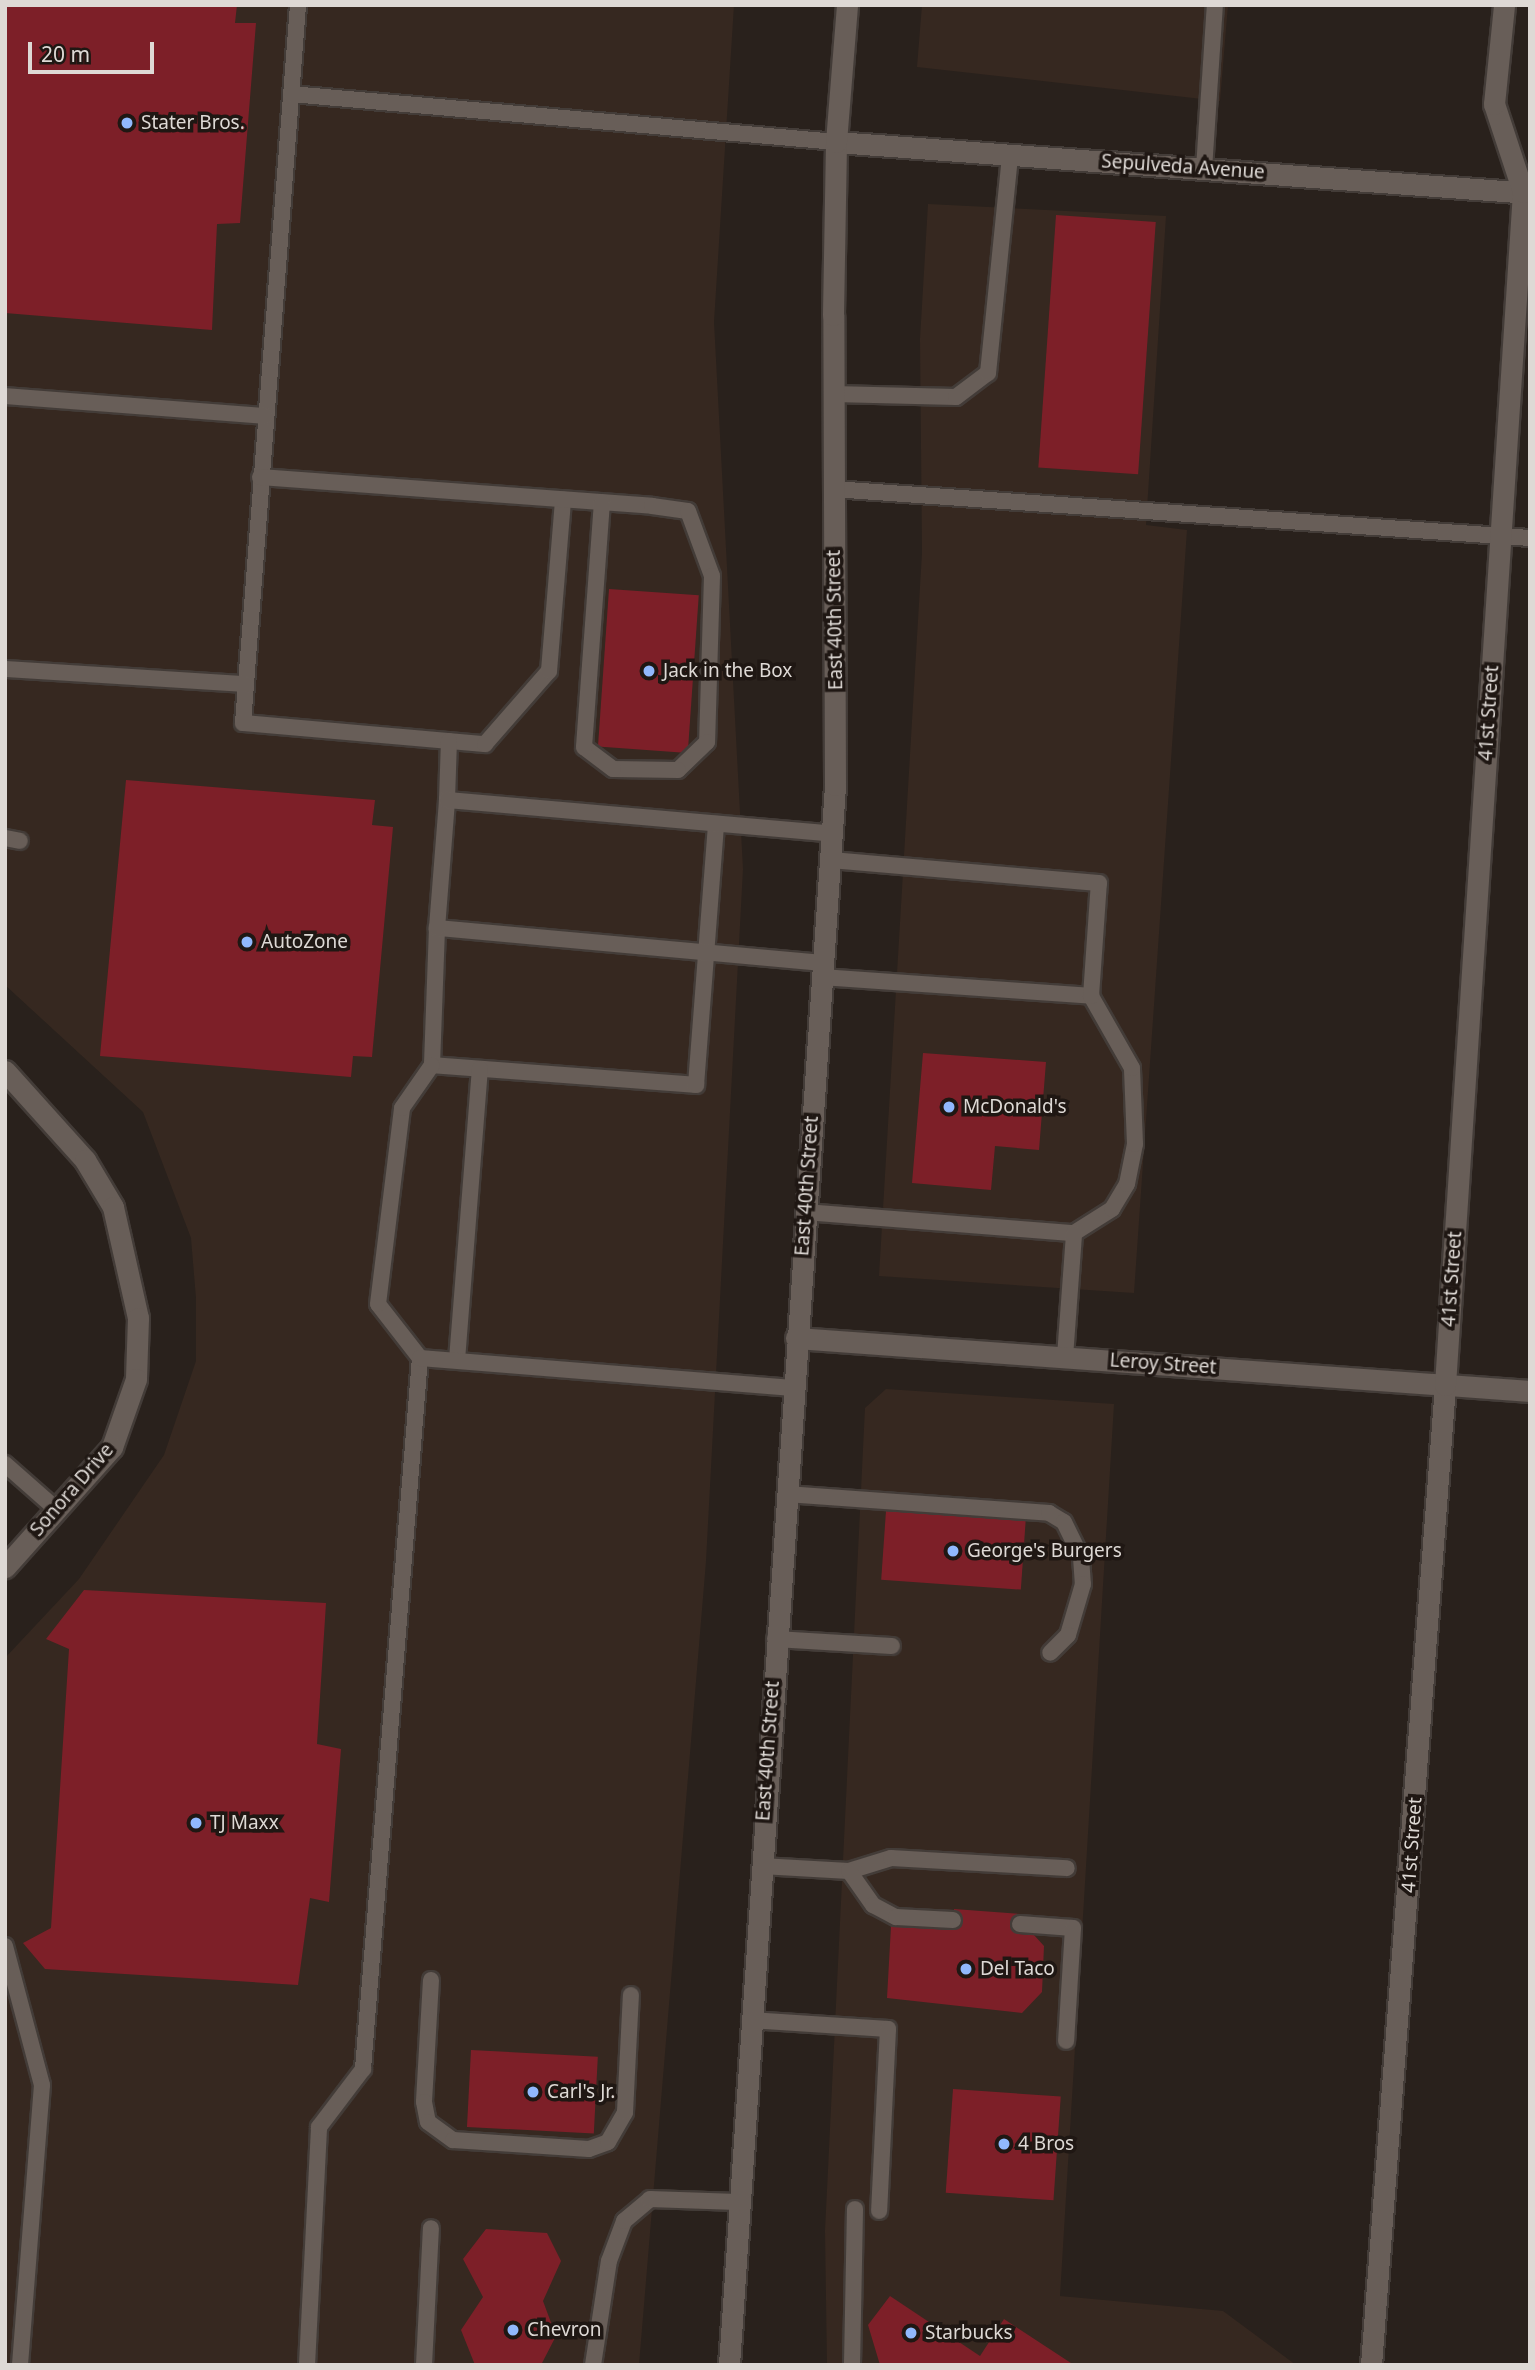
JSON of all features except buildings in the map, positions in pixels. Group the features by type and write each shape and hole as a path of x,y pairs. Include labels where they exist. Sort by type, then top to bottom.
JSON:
{"street":[{"name":"East 40th Street","path":"729,2365 737,2202 832,834 836,142 847,5"},
{"path":"1504,5 1494,104 1526,192"},
{"name":"Sepulveda Avenue","path":"836,142 1526,192"},
{"name":"41st Street","path":"1371,2365 1445,1385 1500,536 1526,192"},
{"name":"Sonora Drive","path":"5,1071 85,1160 113,1207 138,1318 136,1379 125,1417 112,1447 5,1567"},
{"name":"Leroy Street","path":"796,1338 1530,1391"}],"lane":[{"path":"298,5 243,723 485,744 549,671 563,500"},
{"path":"1205,169 1215,5"},
{"path":"291,94 836,142"},
{"path":"833,394 956,397 988,373 1010,155"},
{"path":"5,396 265,416"},
{"path":"260,477 602,502 688,511 712,576 707,743 678,770 613,769 584,747 602,502"},
{"path":"833,489 1530,538"},
{"path":"5,669 246,684"},
{"path":"307,2365 319,2127 363,2069 419,1358 378,1304 402,1108 432,1065 437,928 449,741"},
{"path":"447,800 832,834"},
{"path":"432,1065 696,1085 716,824"},
{"path":"805,1212 1074,1233 1112,1209 1127,1184 1135,1144 1132,1068 1091,996 1099,883 830,860"},
{"path":"437,928 707,952 822,970 1091,996"},
{"path":"457,1360 480,1069"},
{"path":"1065,1357 1074,1233"},
{"path":"419,1358 793,1388"},
{"path":"5,1464 56,1509"},
{"path":"786,1494 1049,1513 1064,1522 1081,1557 1083,1584 1068,1634 1050,1653"},
{"path":"775,1639 892,1646"},
{"path":"761,1866 849,1871 891,1858 1067,1868"},
{"path":"849,1871 873,1905 896,1917 953,1920"},
{"path":"1020,1924 1073,1928 1066,2041"},
{"path":"5,1946 42,2085 20,2365"},
{"path":"431,1980 424,2102 428,2122 453,2140 589,2149 608,2143 625,2112 631,1995"},
{"path":"750,2020 888,2029 879,2210"},
{"path":"593,2365 610,2261 624,2221 650,2199 737,2202"},
{"path":"852,2365 855,2209"},
{"path":"424,2365 431,2228"}],"shaded area":[{"path":"5,5 734,5 714,322 743,869 706,1561 639,2365 5,2365 5,1658 79,1579 164,1455 196,1361 196,1298 191,1238 143,1112 5,985"},
{"path":"922,5 1228,5 1220,101 917,67"},
{"path":"928,204 1166,216 1146,525 1187,530 1134,1293 879,1276 922,553 920,339"},
{"path":"886,1389 1114,1404 1060,2296 1223,2311 1296,2365 827,2365 825,2231 865,1408"}],"place":[{"name":"Stater Bros.","path":"127,123"},
{"name":"Jack in the Box","path":"649,671"},
{"name":"AutoZone","path":"247,942"},
{"name":"McDonald's","path":"949,1107"},
{"name":"George's Burgers","path":"953,1551"},
{"name":"TJ Maxx","path":"196,1823"},
{"name":"Del Taco","path":"966,1969"},
{"name":"Carl's Jr.","path":"533,2092"},
{"name":"4 Bros","path":"1004,2144"},
{"name":"Chevron","path":"513,2330"},
{"name":"Starbucks","path":"911,2333"}]}
